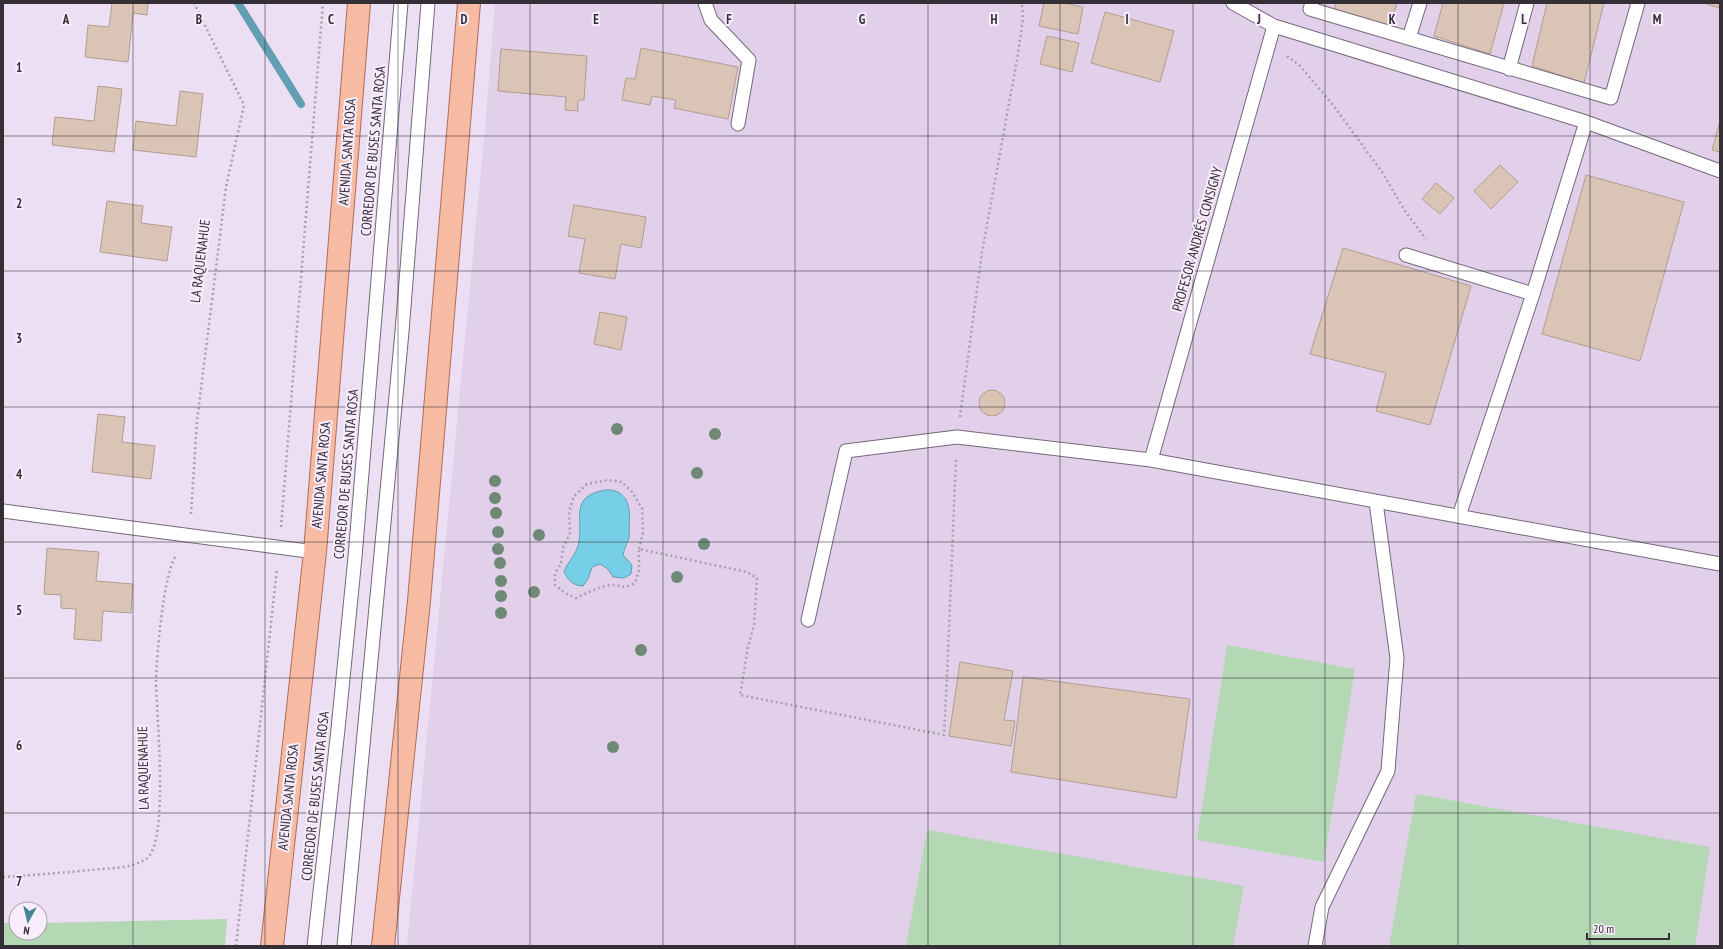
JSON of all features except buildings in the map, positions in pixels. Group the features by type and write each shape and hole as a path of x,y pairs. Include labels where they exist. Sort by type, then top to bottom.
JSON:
{"main road":[{"name":"AVENIDA SANTA ROSA","path":"272,946 315,552 359,3"},
{"path":"383,946 418,609 469,3"}],"lane":[{"name":"CORREDOR DE BUSES SANTA ROSA","path":"314,946 338,737 354,565 401,3"},
{"path":"344,946 401,340 428,3"},
{"path":"705,3 711,20 749,60 738,124"},
{"path":"1233,3 1274,26 1586,122 1720,171"},
{"path":"1312,3 1310,9 1611,98 1638,3"},
{"path":"1409,38 1420,3"},
{"path":"1509,68 1527,3"},
{"name":"PROFESOR ANDRÉS CONSIGNY","path":"1151,460 1274,26"},
{"path":"1459,516 1532,294 1586,122"},
{"path":"1406,255 1532,294"},
{"path":"808,620 846,451 957,437 1151,460 1720,564"},
{"path":"1315,946 1322,907 1388,771 1397,658 1376,502"},
{"path":"3,511 315,552"}],"path":[{"name":"LA RAQUENAHUE","path":"3,877 120,867 140,862 148,858 155,843 160,814 156,679 160,628 170,571 175,557 190,535 197,421 225,195 244,105 194,3"},
{"path":"236,946 279,547 324,3"},
{"path":"639,549 747,572 757,578 754,625 748,647 740,695 944,735 950,629 957,437 982,252 1018,54 1022,3"},
{"path":"1270,42 1300,66 1333,105 1382,172 1406,211 1448,268"},
{"path":"608,480 622,482 632,492 642,508 643,534 639,549 639,572 634,583 625,588 611,585 598,588 576,598 565,593 555,585 555,573 561,564 563,548 570,533 569,512 574,496 587,484 608,480"}],"shaded area":[{"path":"495,3 1720,3 1720,946 407,946 485,129"}],"green space":[{"path":"1227,645 1355,669 1324,862 1197,840"},
{"path":"1416,794 1710,847 1695,946 1389,946"},
{"path":"927,830 1244,886 1233,946 906,946"},
{"path":"227,919 225,946 3,946 3,923 8,923 8,941 48,941 48,923"}],"water":[{"path":"606,490 620,493 627,502 629,508 629,537 623,555 632,565 631,574 624,578 613,577 608,569 600,564 592,567 588,579 583,586 577,585 569,580 564,571 578,546 580,536 580,510 586,498 594,493"}],"waterway":[{"path":"238,3 301,104"}]}
